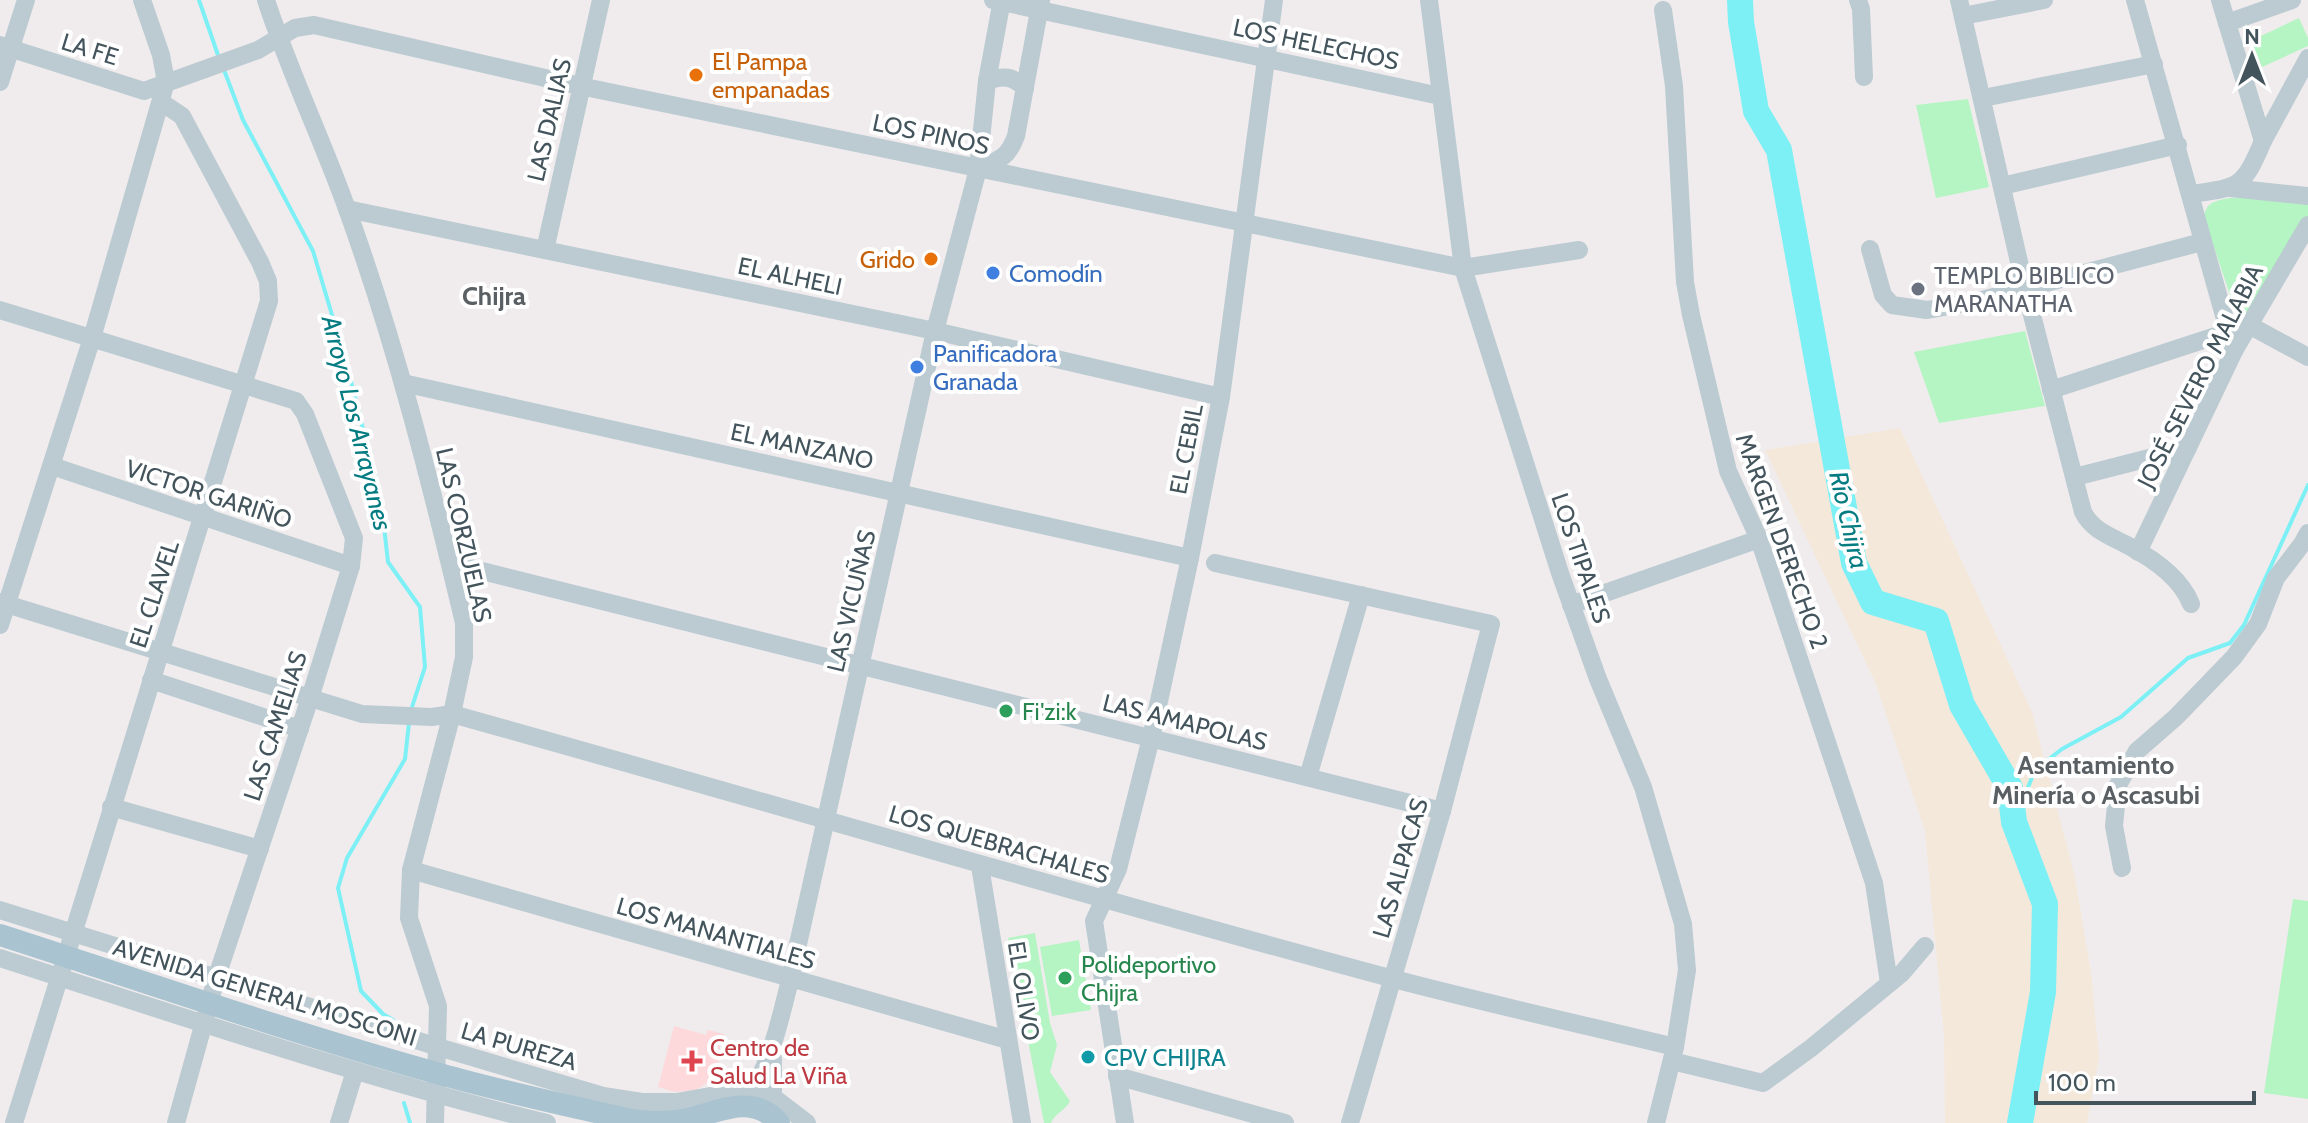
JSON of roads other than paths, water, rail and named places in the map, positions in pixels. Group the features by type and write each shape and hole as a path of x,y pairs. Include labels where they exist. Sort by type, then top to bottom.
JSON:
{"main road":[{"name":"AVENIDA GENERAL MOSCONI","path":"0,935 62,966 437,1084 516,1094"},
{"path":"516,1094 629,1119 652,1121 679,1121 749,1099"},
{"path":"516,1094 601,1123"},
{"path":"749,1099 776,1120"},
{"path":"705,1123 749,1099"}],"street":[{"path":"0,82 5,47 26,0"},
{"path":"0,625 4,603 92,338 166,82 161,55 142,0"},
{"name":"LAS CORZUELAS","path":"266,0 277,36 347,209 403,383 464,623 464,657 452,714 411,870 409,918 438,1006 435,1123"},
{"name":"LAS DALIAS","path":"545,250 601,0"},
{"name":"EL CEBIL","path":"1125,1123 1094,921 1118,869 1151,738 1190,558 1221,397 1274,0"},
{"name":"LOS TIPALES","path":"1429,0 1463,268 1571,605 1643,787 1683,924 1687,970 1674,1054 1656,1123"},
{"path":"1858,0 1864,77"},
{"path":"2044,0 1961,8 2025,288 2083,512 2089,525 2170,574 2186,590 2191,604"},
{"path":"2135,0 2234,351"},
{"path":"2220,0 2263,141"},
{"path":"2227,23 2292,0"},
{"name":"LOS HELECHOS","path":"999,1 1040,5 1440,96"},
{"name":"LAS VICUÑAS","path":"749,1099 774,1044 790,980 935,331 978,169 999,1"},
{"path":"978,169 1011,150 1040,5"},
{"name":"MARGEN DERECHO 2","path":"1663,10 1674,86 1685,282 1691,315 1728,471 1759,539 1874,883 1889,983"},
{"name":"LOS PINOS","path":"277,36 295,28 314,25 580,86 1463,268 1579,250"},
{"name":"LA FE","path":"5,47 144,91 258,50 277,36"},
{"path":"2230,188 2245,178 2308,58"},
{"path":"1983,98 2154,64"},
{"path":"987,81 1012,77 1025,88"},
{"name":"EL CLAVEL","path":"14,1123 269,301 268,281 260,262 182,116 161,102"},
{"path":"2002,186 2178,145"},
{"path":"2191,194 2230,188 2308,196"},
{"name":"EL ALHELI","path":"347,209 935,331 1221,397"},
{"name":"JOSÉ SEVERO MALABIA","path":"2138,552 2234,351 2308,225"},
{"path":"1870,249 1883,295 1892,305 1927,310 1978,301 2202,242"},
{"name":"LAS CAMELIAS","path":"0,310 296,401 305,414 354,538 351,566 216,979 176,1123"},
{"path":"2051,390 2249,325 2308,357"},
{"name":"EL MANZANO","path":"403,383 1190,558"},
{"path":"2075,477 2188,448"},
{"name":"VICTOR GARIÑO","path":"52,466 351,566"},
{"path":"1571,605 1759,539"},
{"path":"2122,868 2114,826 2118,785 2137,751 2176,717 2234,657 2258,624 2276,578 2306,541"},
{"name":"LAS AMAPOLAS","path":"450,563 1442,811"},
{"path":"1215,563 1361,595 1308,777"},
{"name":"LAS ALPACAS","path":"1350,1123 1442,811 1491,624 1361,595"},
{"name":"LOS QUEBRACHALES","path":"4,603 362,714 432,717 452,714 826,818 980,866 1674,1054 1763,1083 1811,1048 1889,983"},
{"path":"151,680 300,729"},
{"path":"111,807 260,849"},
{"name":"EL OLIVO","path":"980,866 1022,1123"},
{"name":"LOS MANANTIALES","path":"411,870 1008,1040"},
{"name":"LA PUREZA","path":"0,910 603,1096 642,1102 749,1099"},
{"path":"1889,983 1925,946"},
{"path":"0,958 62,966"},
{"path":"207,1013 355,1071 437,1084 547,1123"},
{"path":"339,1123 355,1071"},
{"path":"1117,1076 1285,1123"},
{"path":"749,1099 807,1123"}],"waterway":[{"name":"Arroyo Los Arrayanes","path":"199,0 219,58"},
{"name":"Río Chijra","path":"1740,0 1756,111 1779,150 1854,563 1873,602 1936,621 1962,705 2010,788 2014,822 2045,904 2043,992 2020,1123"},
{"name":"Arroyo Los Arrayanes","path":"224,70 243,120 313,251 346,362 381,500 388,562 420,607 425,667 411,710"},
{"path":"2014,822 2035,770 2062,749 2121,717 2188,658 2230,643 2244,625 2308,485"},
{"name":"Arroyo Los Arrayanes","path":"393,1020 361,991 338,888 347,858 405,759 409,723"},
{"name":"Arroyo Los Arrayanes","path":"404,1103 410,1123"}],"place":[{"name":"El Pampa empanadas","path":"696,75"},
{"name":"Grido","path":"931,259"},
{"name":"Comodín","path":"993,273"},
{"name":"TEMPLO BIBLICO MARANATHA","path":"1918,289"},
{"name":"Panificadora Granada","path":"917,367"},
{"name":"Fi'zi:k","path":"1006,711"},
{"name":"Polideportivo Chijra","path":"1065,978"},
{"name":"CPV CHIJRA","path":"1088,1057"},
{"name":"Centro de Salud La Viña","path":"692,1061"}],"district":[{"name":"Chijra","path":"494,296"},
{"name":"Asentamiento Minería o Ascasubi","path":"2096,780"}]}
